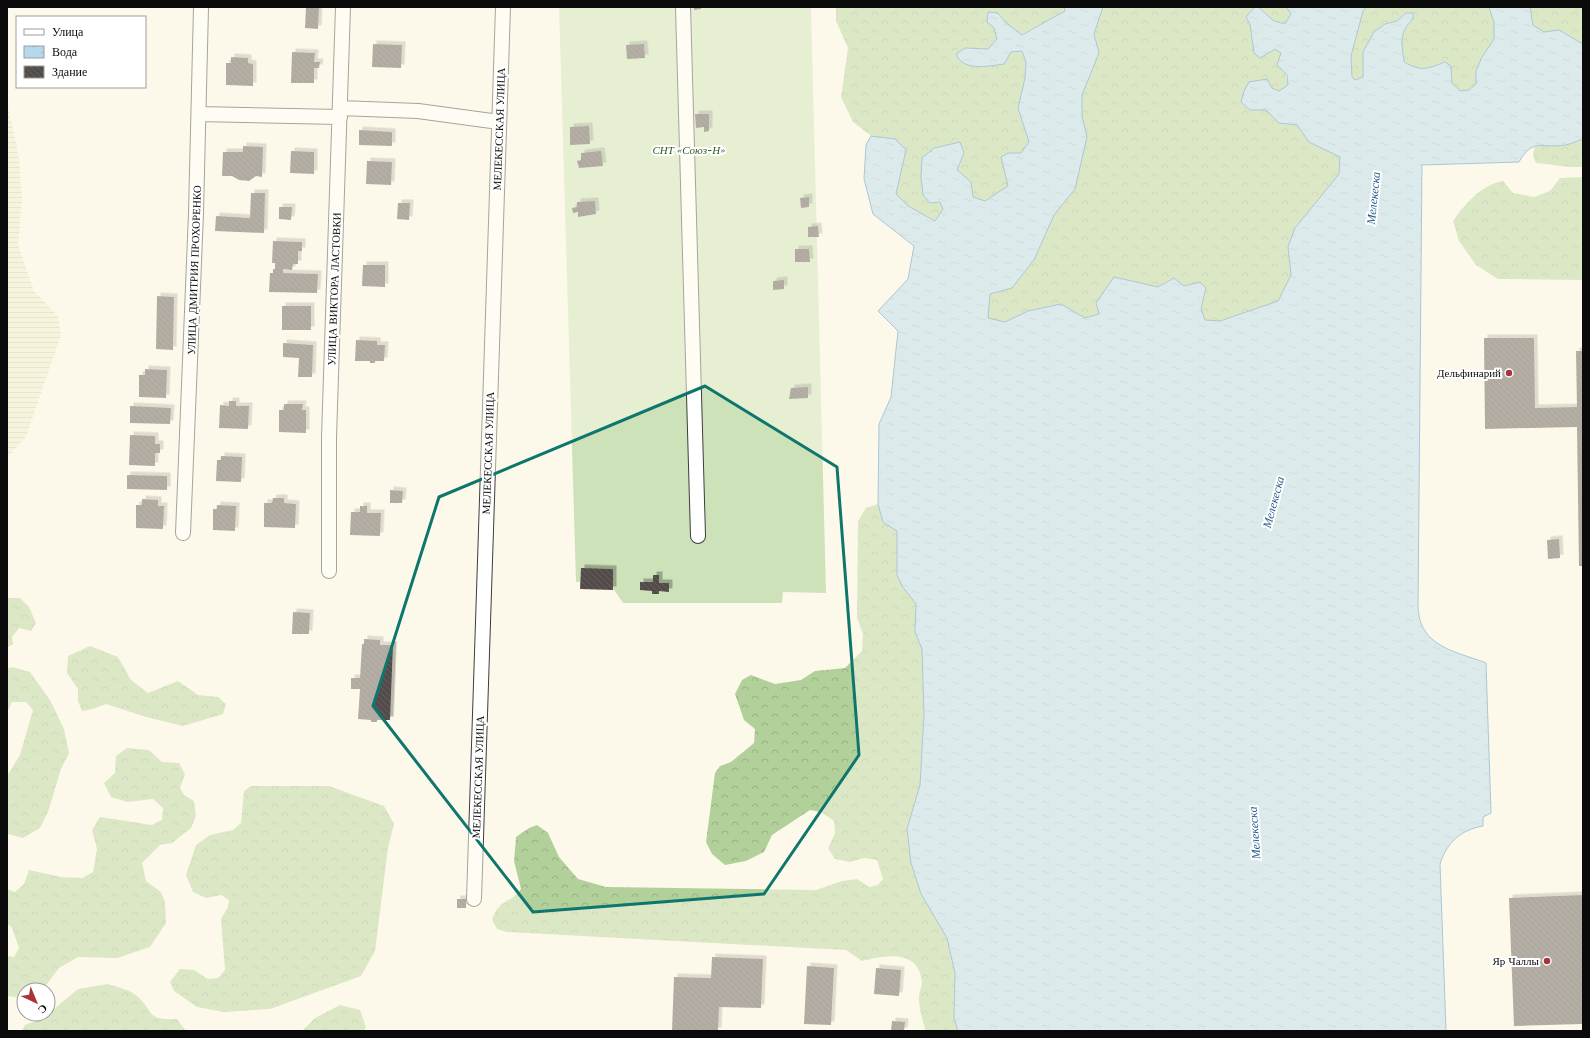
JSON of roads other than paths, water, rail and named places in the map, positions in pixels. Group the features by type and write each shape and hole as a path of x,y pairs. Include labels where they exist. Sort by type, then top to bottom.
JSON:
{"street":[{"name":"УЛИЦА ДМИТРИЯ ПРОХОРЕНКО","path":"183,533 199,114 201,7"},
{"name":"УЛИЦА ВИКТОРА ЛАСТОВКИ","path":"329,571 328,437 343,7"},
{"name":"МЕЛЕКЕССКАЯ УЛИЦА","path":"474,899 503,7"},
{"path":"683,7 698,536"},
{"path":"199,114 418,112 499,122"}],"water":[{"name":"Мелекеска","path":"1064,7 1103,7 1094,34 1099,53 1082,95 1082,116 1087,137 1075,189 1054,215 1034,260 1012,288 990,294 988,318 1005,322 1028,311 1061,304 1085,318 1099,314 1096,303 1114,277 1158,287 1174,278 1184,286 1200,282 1206,288 1201,309 1205,320 1220,321 1278,301 1291,275 1288,247 1295,228 1339,174 1340,157 1309,142 1297,125 1279,123 1266,110 1250,110 1241,102 1244,91 1249,82 1267,79 1272,88 1279,91 1288,85 1287,75 1277,65 1281,53 1275,49 1260,58 1254,53 1250,24 1246,17 1255,7 1258,7 1274,21 1285,24 1291,14 1286,7 1366,7 1363,11 1351,56 1352,77 1355,80 1363,77 1363,52 1374,32 1385,24 1397,21 1406,13 1413,13 1413,19 1408,24 1403,34 1402,44 1404,62 1415,67 1429,68 1445,62 1451,66 1452,83 1460,91 1469,90 1476,84 1476,71 1482,57 1494,39 1494,23 1489,7 1530,7 1533,25 1544,32 1559,30 1583,44 1583,139 1565,145 1534,147 1529,149 1524,154 1519,162 1422,165 1419,618 1425,632 1440,645 1486,663 1491,813 1483,817 1483,826 1462,834 1451,843 1440,864 1446,1031 958,1031 954,1018 955,973 947,938 921,894 911,863 907,829 920,785 924,715 922,649 915,632 916,604 902,586 897,575 897,531 883,522 878,504 879,424 891,397 898,331 878,311 908,279 914,246 873,214 864,179 866,145 871,136 895,139 906,150 896,194 908,206 935,221 943,209 940,202 930,203 923,195 921,177 922,158 934,148 960,142 964,153 957,170 971,182 973,197 985,201 1008,186 1001,157 1008,153 1021,153 1029,142 1018,108 1025,78 1026,62 1022,51 1011,52 1004,64 984,66 970,66 959,60 956,54 965,48 988,49 997,39 994,28 987,22 988,12 998,13 1005,22 1022,35 1065,11"}],"place":[{"name":"Дельфинарий","path":"1509,373"},
{"name":"Яр Чаллы","path":"1547,961"}],"park label":[{"name":"СНТ «Союз-Н»","path":"689,150"}]}
